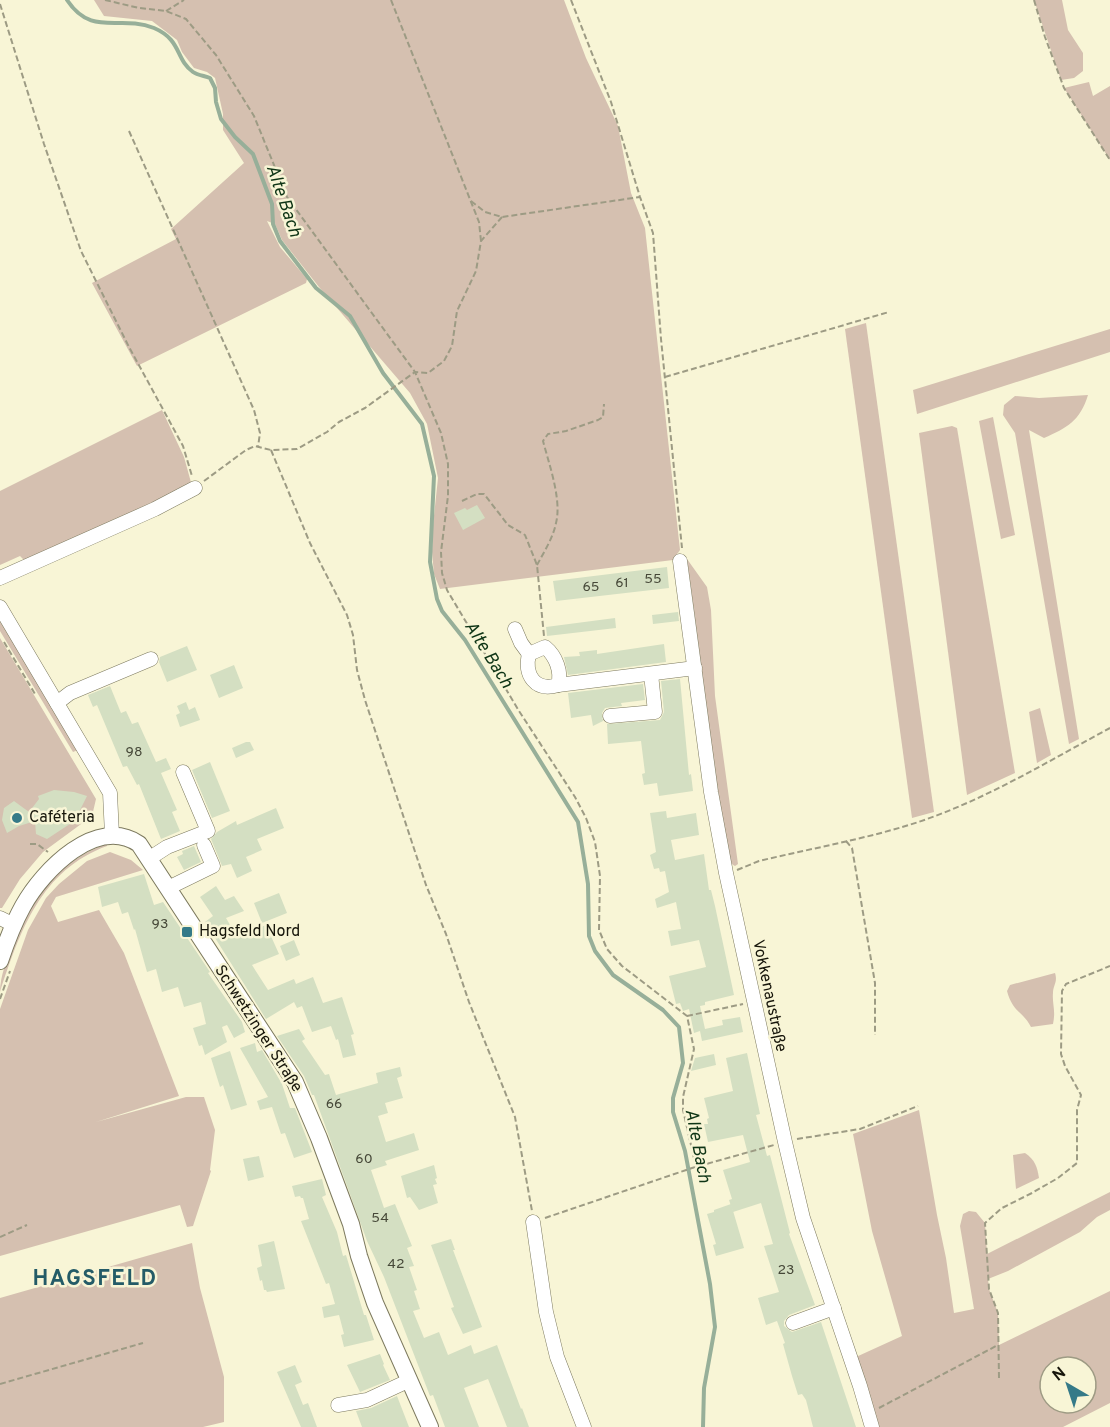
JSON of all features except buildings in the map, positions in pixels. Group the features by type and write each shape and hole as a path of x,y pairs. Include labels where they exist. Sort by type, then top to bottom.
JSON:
{"main road":[{"name":"Schwetzinger Straße","path":"112,835 120,835 133,840 150,858 286,1067 305,1103 351,1224 369,1285 408,1381 430,1427"},
{"path":"5,966 7,921 54,867 84,844 102,836 112,835"}],"street":[{"path":"0,578 155,509 195,488"},
{"name":"Vokkenaustraße","path":"681,561 711,792 726,873 784,1142 802,1218 870,1420"},
{"path":"0,607 110,793 112,835"},
{"path":"515,629 529,654 527,664 531,681 539,686 695,668"},
{"path":"529,654 545,647 551,652 560,679 558,685"},
{"path":"57,703 70,693 151,659"},
{"path":"610,716 655,712 651,674"},
{"path":"150,858 167,847 208,831 183,772"},
{"path":"168,888 213,866 204,845"},
{"path":"534,1222 546,1312 557,1357 584,1427"},
{"path":"793,1323 834,1308"},
{"path":"338,1405 367,1400 408,1381"}],"path":[{"path":"105,0 139,8 165,10 186,19 216,55 254,116 287,197 415,372 441,433 448,464 448,495 441,552 442,573 447,590 519,711 575,796 586,818 595,842 600,876 599,930 607,950 622,966 687,1016 694,1049 683,1110 694,1168"},
{"path":"165,10 184,0"},
{"path":"0,4 44,144 81,251 129,347 183,446 195,488 246,450 258,447 271,450 297,449 387,393 415,372 428,373 444,361 452,346 457,311 476,271 482,241 479,222 392,0"},
{"path":"571,0 611,102 653,233 681,561"},
{"path":"1034,0 1064,88 1110,160"},
{"path":"129,131 254,410 260,433 258,447"},
{"path":"470,200 485,212 502,217 640,197"},
{"path":"482,241 502,217"},
{"path":"665,377 889,312"},
{"path":"537,565 549,543 558,514 543,441 548,434 566,431 603,417 604,404"},
{"path":"271,450 310,543 347,615 365,700 426,885 515,1117 534,1222 694,1168 784,1142 860,1130 918,1106"},
{"path":"462,501 477,494 484,494 508,525 525,535 537,565 545,647"},
{"path":"0,634 35,694"},
{"path":"726,873 743,869 759,861 910,825 968,803 1110,728"},
{"path":"845,840 852,848 875,983 875,1035"},
{"path":"30,844 37,844 44,849"},
{"path":"0,999 5,966"},
{"path":"999,1378 998,1313 989,1289 985,1222 1002,1208 1049,1183 1077,1163 1077,1110 1081,1095 1061,1054 1062,991 1066,984 1110,966"},
{"path":"687,1016 754,1002"},
{"path":"0,1237 27,1225"},
{"path":"0,1384 143,1343"},
{"path":"870,1420 998,1345"}],"shaded area":[{"path":"94,0 564,0 586,58 618,126 631,193 645,228 680,550 673,560 440,589 434,574 432,552 438,478 427,424 410,393 319,287 282,240 275,224 267,221 280,247 307,279 306,283 137,366 92,283 176,239 171,229 244,163 223,130 223,114 215,78 207,72 194,68 182,52 177,40 152,21 104,16"},
{"path":"1034,0 1062,0 1068,30 1083,53 1083,71 1074,78 1061,80"},
{"path":"1089,82 1093,96 1110,86 1110,160 1064,88"},
{"path":"866,323 934,812 912,818 845,329"},
{"path":"1110,329 1110,352 917,414 913,390"},
{"path":"1088,395 1077,417 1059,431 1044,438 1029,430 1079,739 1069,744 1015,433 1003,415 1004,405 1015,396 1039,398"},
{"path":"162,410 184,457 192,486 26,562 20,556 0,565 0,491"},
{"path":"993,417 1015,535 1001,539 979,421"},
{"path":"952,426 957,428 1015,773 967,795 919,433"},
{"path":"687,559 707,587 711,610 715,696 738,864 735,866 730,863 715,773"},
{"path":"0,621 78,750 73,752 0,631"},
{"path":"0,638 96,799 92,816 43,852 20,879 2,908 0,908"},
{"path":"1040,708 1051,755 1037,763 1029,712"},
{"path":"107,844 65,870 49,887 25,925 0,992 6,962 13,944 38,896 61,871 75,860"},
{"path":"110,852 131,860 143,870 56,897 51,906 58,922 99,910 124,953 179,1096 96,1122 186,1097 204,1097 215,1130 211,1171 193,1226 187,1227 180,1205 0,1256 0,1009 28,930 46,898 87,861"},
{"path":"1055,973 1053,1024 1031,1027 1012,1004 1007,991 1010,985"},
{"path":"919,1110 954,1313 974,1309 960,1226 963,1214 969,1211 976,1212 985,1223 987,1254 1110,1192 1110,1210 1097,1217 1080,1232 1008,1271 988,1279 989,1289 998,1313 999,1345 1110,1291 1110,1403 1098,1409 1098,1355 1038,1355 1038,1415 1086,1415 1063,1427 877,1427 856,1357 902,1336 872,1231 853,1134"},
{"path":"1025,1153 1035,1164 1039,1178 1016,1189 1013,1155"},
{"path":"192,1243 200,1288 224,1377 224,1422 203,1427 0,1427 0,1298"}],"waterway":[{"name":"Alte Bach","path":"67,0 77,12 97,22 142,24 154,28 169,38 187,67 195,73 210,78 215,88 221,119 235,137 253,154 272,204 273,224 280,241 316,288 350,316 383,373 422,424 434,476 430,562 437,599 442,611 465,640 578,822 588,884 589,936 595,951 613,975 663,1010 679,1027 683,1063 673,1098 673,1112 685,1151 710,1284 715,1327 704,1388 703,1427"}],"place":[{"name":"Caféteria","path":"17,818"},
{"name":"Hagsfeld Nord","path":"187,932"}],"district":[{"name":"HAGSFELD","path":"95,1279"}]}
